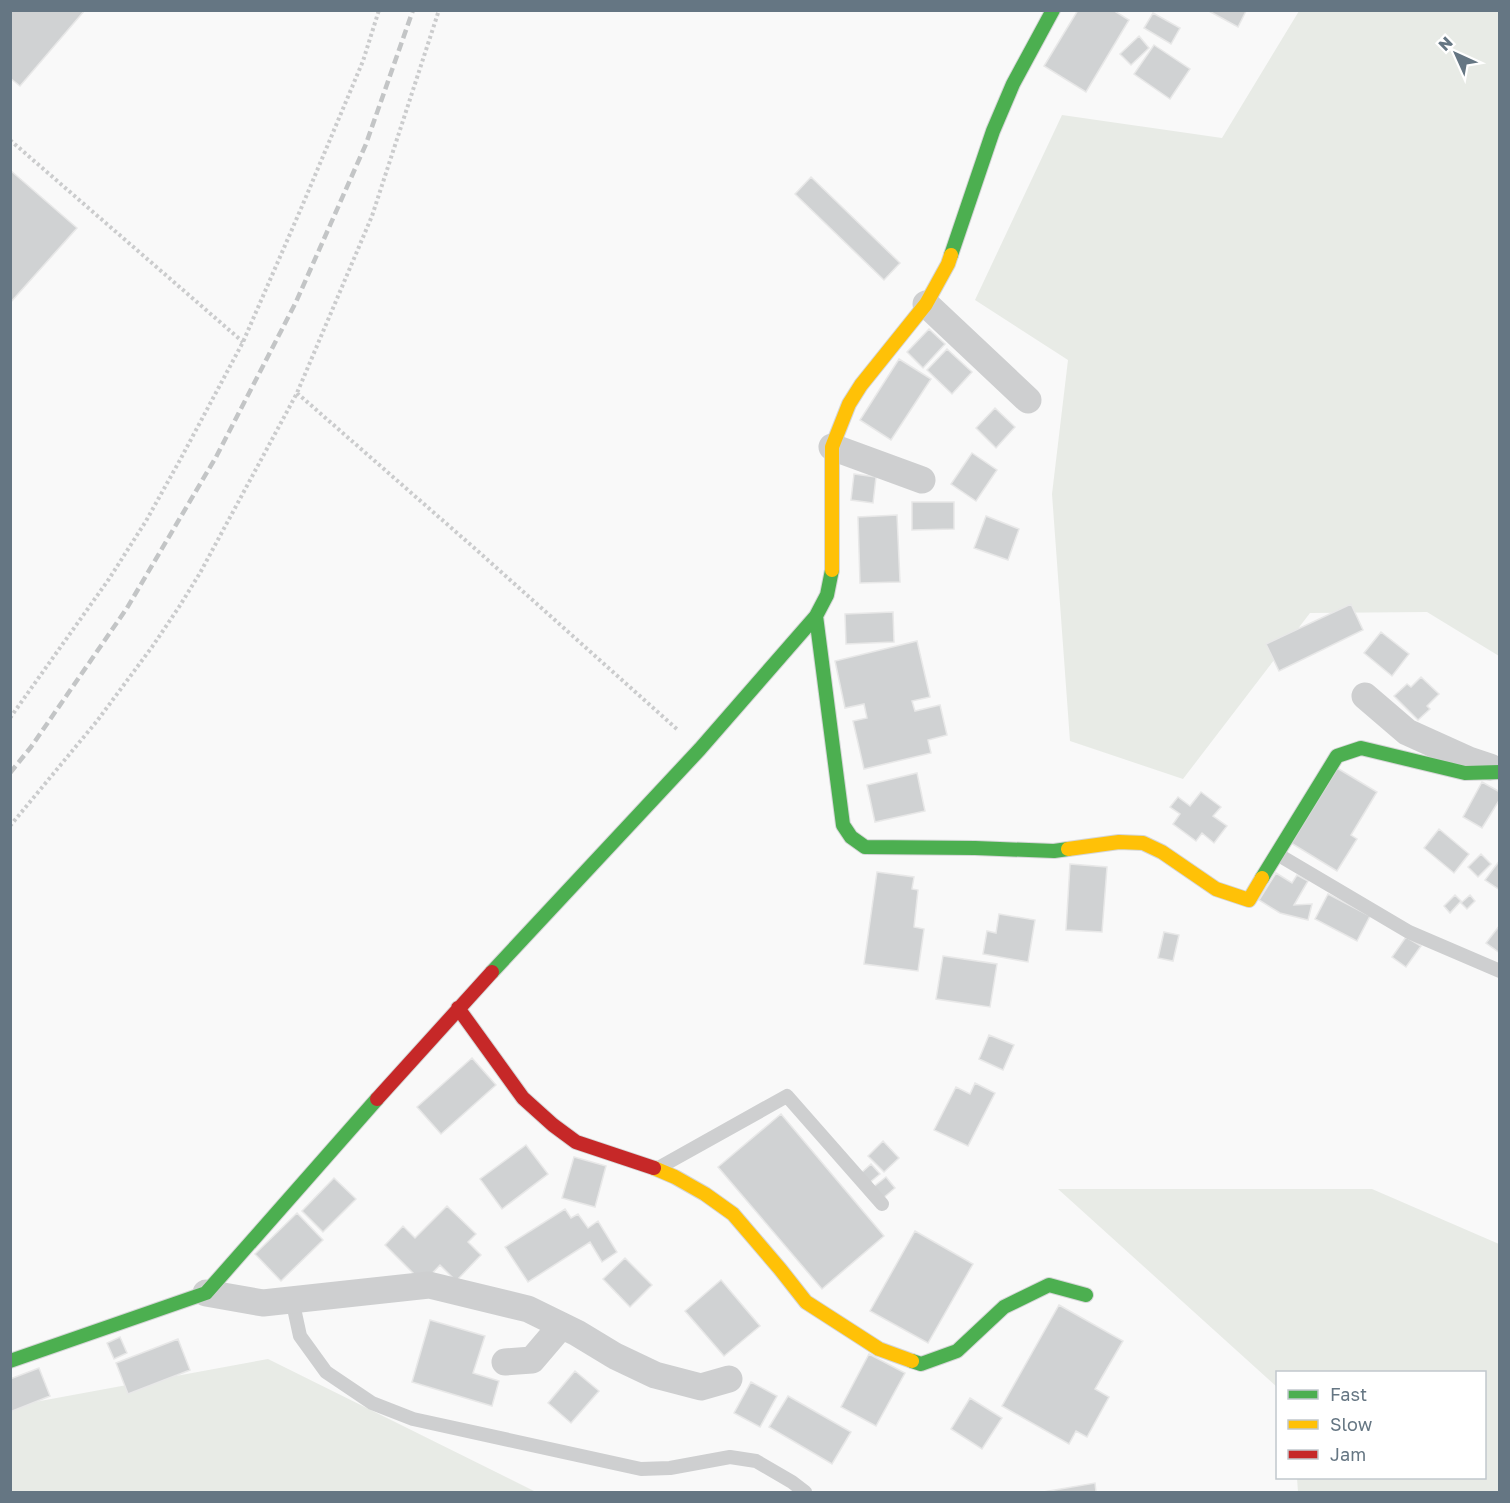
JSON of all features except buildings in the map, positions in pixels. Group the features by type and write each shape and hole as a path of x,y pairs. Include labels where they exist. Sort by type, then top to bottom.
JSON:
{"street":[{"path":"206,1293 458,1008 700,749 816,616 827,595 832,569 832,447 849,404 861,385 927,304 948,264 993,131 1013,84 1053,10"},
{"path":"927,304 1028,400"},
{"path":"832,447 922,480"},
{"path":"816,616 843,825 851,837 865,848 1054,851 1119,842 1143,843 1162,852 1216,889 1249,900 1336,756 1361,748 1465,773 1500,771"},
{"path":"1365,696 1407,732 1469,760 1500,771"},
{"path":"458,1008 524,1098 553,1125 576,1143 642,1163 675,1177 705,1194 733,1214 806,1302 879,1349 921,1364 957,1351 1004,1307 1049,1285 1086,1296"},
{"path":"10,1361 206,1293 263,1303 429,1285 528,1309 655,1375 701,1387 729,1379"},
{"path":"505,1362 532,1360 561,1326"}],"lane":[{"path":"1277,854 1409,932 1500,971"},
{"path":"656,1169 787,1096 882,1204"},
{"path":"292,1299 300,1336 326,1372 372,1403 413,1419 641,1469 670,1468 730,1457 756,1461 806,1492"}],"path":[{"path":"10,718 109,579 146,521 243,342 358,72 379,10"},
{"path":"10,826 97,721 179,607 211,553 297,393 372,216 439,10"},
{"path":"10,140 243,342"},
{"path":"297,393 700,749"}],"shaded area":[{"path":"1299,11 1499,11 1499,656 1427,612 1310,613 1183,779 1070,741 1052,494 1068,360 975,300 1062,115 1222,138"},
{"path":"1058,1189 1372,1189 1499,1244 1499,1492 1298,1492 1297,1479 1486,1479 1486,1371 1276,1371 1276,1386"},
{"path":"268,1359 536,1492 11,1492 10,1413 13,1406"}],"railway":[{"path":"10,773 31,747 127,608 216,457 296,302 366,144 413,10"}],"traffic: fast":[{"path":"951,255 993,131 1013,84 1053,10"},
{"path":"492,972 700,749 816,616 827,595 832,570"},
{"path":"816,616 843,825 851,837 865,847 1054,851 1068,849"},
{"path":"1262,878 1337,756 1361,748 1465,773 1500,772"},
{"path":"10,1361 206,1293 377,1099"},
{"path":"912,1361 921,1364 957,1351 1004,1307 1049,1285 1086,1295"}],"traffic: slow":[{"path":"832,570 832,447 849,404 861,385 926,304 951,255"},
{"path":"1068,849 1119,842 1143,843 1162,852 1216,889 1249,900 1262,878"},
{"path":"654,1168 705,1194 733,1214 806,1302 879,1349 912,1361"}],"traffic: jam":[{"path":"377,1099 492,972"},
{"path":"458,1008 523,1098 553,1125 576,1142 654,1168"}]}
